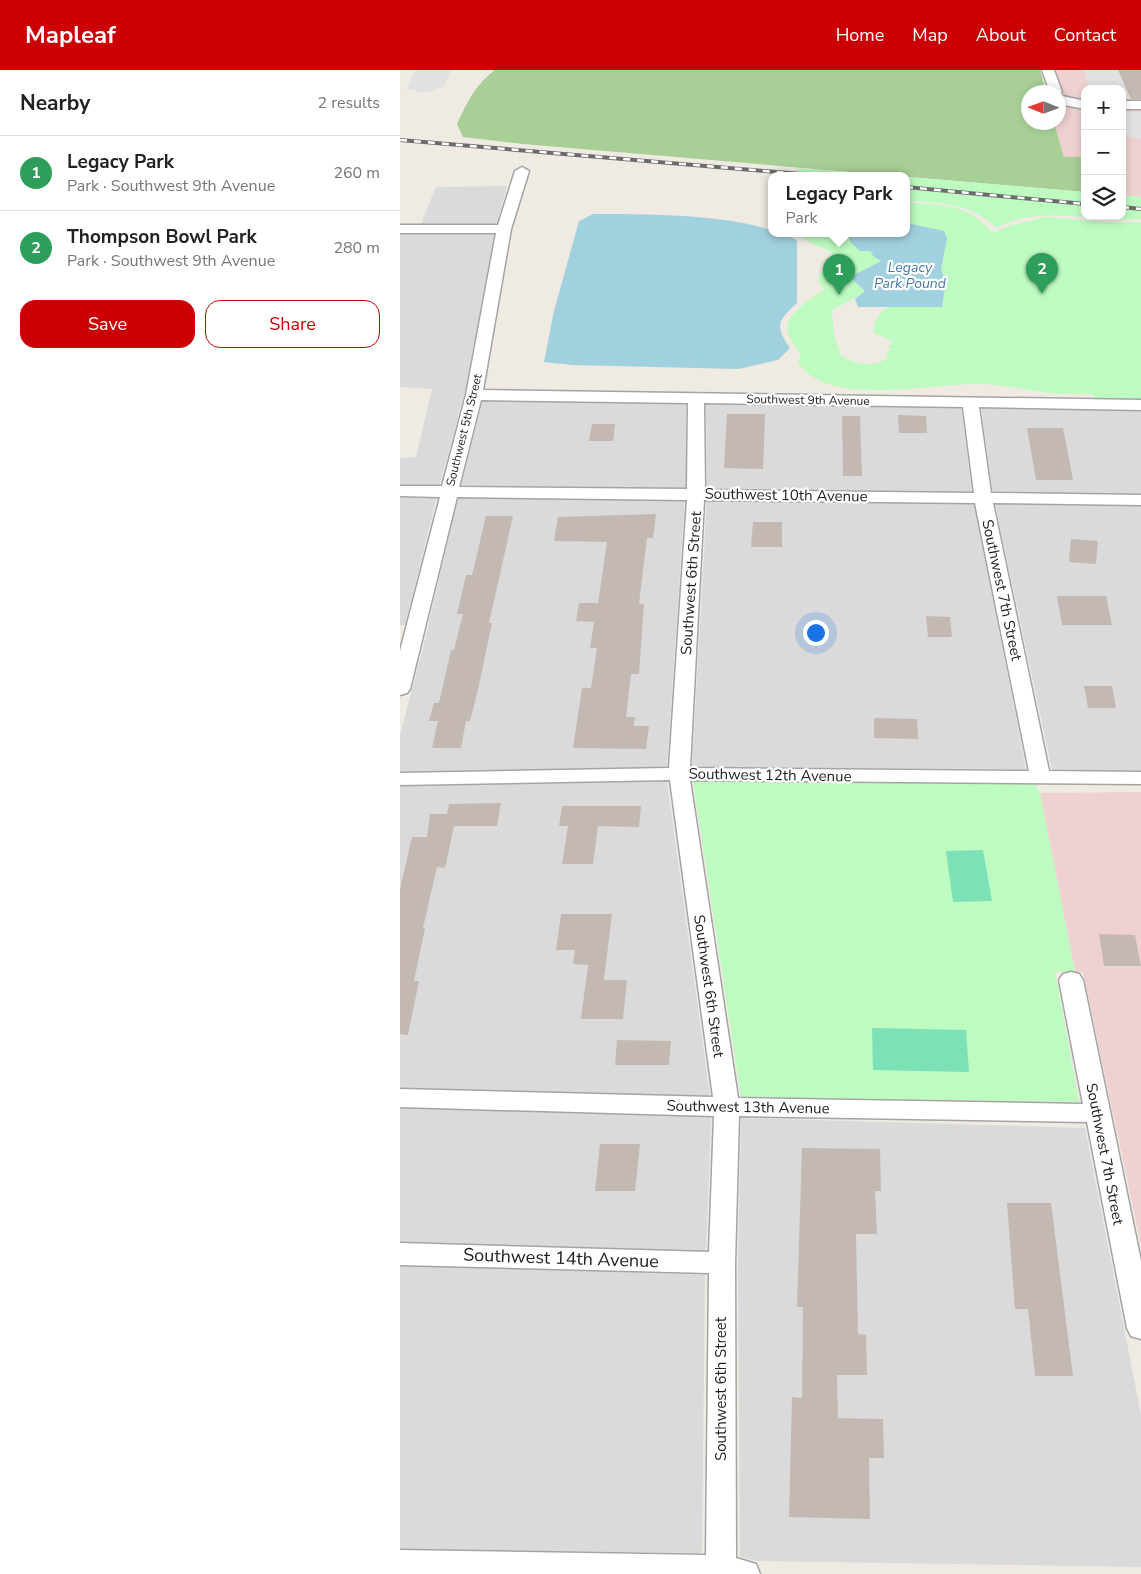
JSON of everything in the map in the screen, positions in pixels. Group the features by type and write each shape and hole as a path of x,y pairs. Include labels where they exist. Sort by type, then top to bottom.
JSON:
{"street":[{"path":"1048,70 1053,85"},
{"path":"1066,101 1081,104"},
{"path":"1126,105 1141,105"},
{"name":"Southwest 5th Street","path":"400,689 408,630 474,395 504,229 522,171"},
{"path":"400,229 504,229"},
{"name":"Southwest 9th Avenue","path":"474,395 1141,404"},
{"name":"Southwest 6th Street","path":"696,398 696,494 679,774 727,1107 722,1263 729,1572"},
{"name":"Southwest 7th Street","path":"970,402 983,498 1040,776"},
{"name":"Southwest 10th Avenue","path":"400,491 1141,500"},
{"name":"Southwest 12th Avenue","path":"400,779 679,774 1141,778"},
{"name":"Southwest 7th Street","path":"1070,980 1141,1328"},
{"name":"Southwest 13th Avenue","path":"400,1098 727,1107 1097,1113"},
{"name":"Southwest 14th Avenue","path":"400,1254 722,1263"},
{"path":"400,1564 729,1572"}],"shaded area":[{"path":"415,70 451,70 444,86 429,92 416,92 416,90 406,90"},
{"path":"1055,70 1141,70 1141,103 1126,103 1126,85 1081,85 1081,102 1066,98 1066,85 1061,85"},
{"path":"1084,70 1118,70 1125,85 1088,85"},
{"path":"1126,88 1131,99 1126,99"},
{"path":"1066,105 1081,107 1081,157 1064,157 1056,130 1066,130"},
{"path":"1126,108 1141,108 1141,197 1126,195"},
{"path":"1126,112 1141,112 1141,139 1126,136"},
{"path":"507,186 496,226 420,226 436,187"},
{"path":"400,232 495,232 465,392 439,486 400,487 400,458 416,457 432,389 400,387"},
{"path":"483,399 686,403 686,489 460,487"},
{"path":"706,403 961,406 972,493 707,490"},
{"path":"981,406 1141,409 1141,496 993,494"},
{"path":"400,496 437,496 405,625 400,625"},
{"path":"458,496 685,499 667,767 400,772 400,735 426,636"},
{"path":"707,499 974,503 1026,769 692,767"},
{"path":"995,503 1141,505 1141,771 1052,770"},
{"path":"667,781 710,1096 400,1088 400,786"},
{"path":"1141,792 1141,1245 1083,972 1075,972 1040,793"},
{"path":"400,1108 711,1116 706,1252 400,1242"},
{"path":"741,1118 1085,1128 1141,1415 1141,1567 757,1561 740,1557 738,1264"},
{"path":"400,1265 705,1275 702,1553 400,1549"}],"green space":[{"path":"495,70 1040,70 1044,85 1021,85 1021,130 1056,130 1064,157 1081,157 1081,192 910,177 910,172 851,172 523,144 463,137 457,124 468,101 482,81"},
{"path":"797,168 848,172 797,172"},
{"path":"910,177 1081,192 1081,217 1048,215 1029,217 1012,221 996,228 976,213 955,206 910,200"},
{"path":"1126,195 1141,197 1141,219 1126,219"},
{"path":"910,202 944,206 964,211 983,223 993,233 1009,226 1046,217 1103,222 1141,222 1141,401 1096,401 1093,394 1056,394 982,384 911,389 858,389 833,385 813,377 798,363 801,355 789,337 787,327 793,314 799,308 824,290 818,280 819,275 837,260 831,252 801,237 849,237 851,243 871,251 881,261 850,277 865,291 832,311 834,335 841,356 859,363 870,364 888,358 887,351 893,350 888,348 893,341 874,333 874,325 882,312 893,306 942,307 946,281 941,270 945,254 914,224 910,223"},
{"path":"693,781 1034,783 1040,793 1075,972 1055,972 1079,1102 741,1097"},
{"path":"983,850 992,901 953,902 946,851"},
{"path":"872,1028 966,1030 969,1072 873,1070"}],"water":[{"path":"593,214 684,216 730,221 768,229 768,237 791,237 797,241 797,303 786,314 780,324 782,334 790,348 778,360 738,369 572,365 544,362 554,311 579,221"},
{"name":"Legacy Park Pound","path":"910,224 944,231 947,238 941,270 946,281 942,307 858,307 855,299 865,291 850,277 881,261 873,256 871,251 860,251 851,243 849,237 910,237"}],"building":[{"path":"1118,70 1141,70 1141,99 1131,99"},
{"path":"727,414 765,414 763,469 724,468"},
{"path":"898,415 926,416 927,433 899,433"},
{"path":"842,416 860,416 862,476 843,476"},
{"path":"592,424 615,424 613,441 589,441"},
{"path":"1027,428 1063,428 1073,480 1036,480"},
{"path":"656,514 653,538 647,538 639,604 644,604 639,674 631,674 626,717 635,717 634,726 649,726 646,749 573,748 582,688 591,688 597,648 590,648 594,622 576,621 579,603 598,603 607,542 554,541 558,517"},
{"path":"486,516 513,516 489,623 492,623 478,690 470,721 466,721 461,748 432,748 438,721 429,721 434,703 439,703 451,650 454,650 463,614 457,614 466,575 472,575"},
{"path":"753,522 782,522 782,547 751,547"},
{"path":"1071,539 1098,541 1096,564 1069,562"},
{"path":"1057,596 1106,596 1112,625 1062,625"},
{"path":"926,616 950,617 952,637 928,637"},
{"path":"1084,686 1112,686 1116,708 1088,708"},
{"path":"874,718 917,719 918,739 874,738"},
{"path":"501,803 497,826 454,826 445,868 437,867 423,928 425,928 414,981 419,981 408,1035 400,1034 400,889 412,837 427,837 430,814 447,814 449,804"},
{"path":"562,806 641,806 639,827 598,826 593,864 562,864 568,826 559,826"},
{"path":"561,914 612,914 604,980 627,980 623,1019 581,1019 588,965 573,964 575,950 556,950"},
{"path":"1099,934 1135,935 1141,966 1104,966"},
{"path":"617,1040 671,1041 669,1065 615,1065"},
{"path":"600,1144 640,1144 635,1191 595,1191"},
{"path":"802,1148 880,1149 881,1191 875,1191 877,1234 856,1234 858,1334 866,1335 867,1375 837,1375 838,1418 883,1419 884,1458 869,1458 870,1519 789,1517 792,1397 802,1398 803,1307 797,1307"},
{"path":"1007,1203 1051,1203 1073,1376 1035,1376 1028,1309 1015,1309"}],"railway":[{"path":"400,140 777,172"},
{"path":"910,187 1081,204"},
{"path":"1126,207 1141,209"}],"place":[{"name":"Thompson Bowl Park","path":"1042,294"},
{"name":"Legacy Park","path":"839,295"}]}
